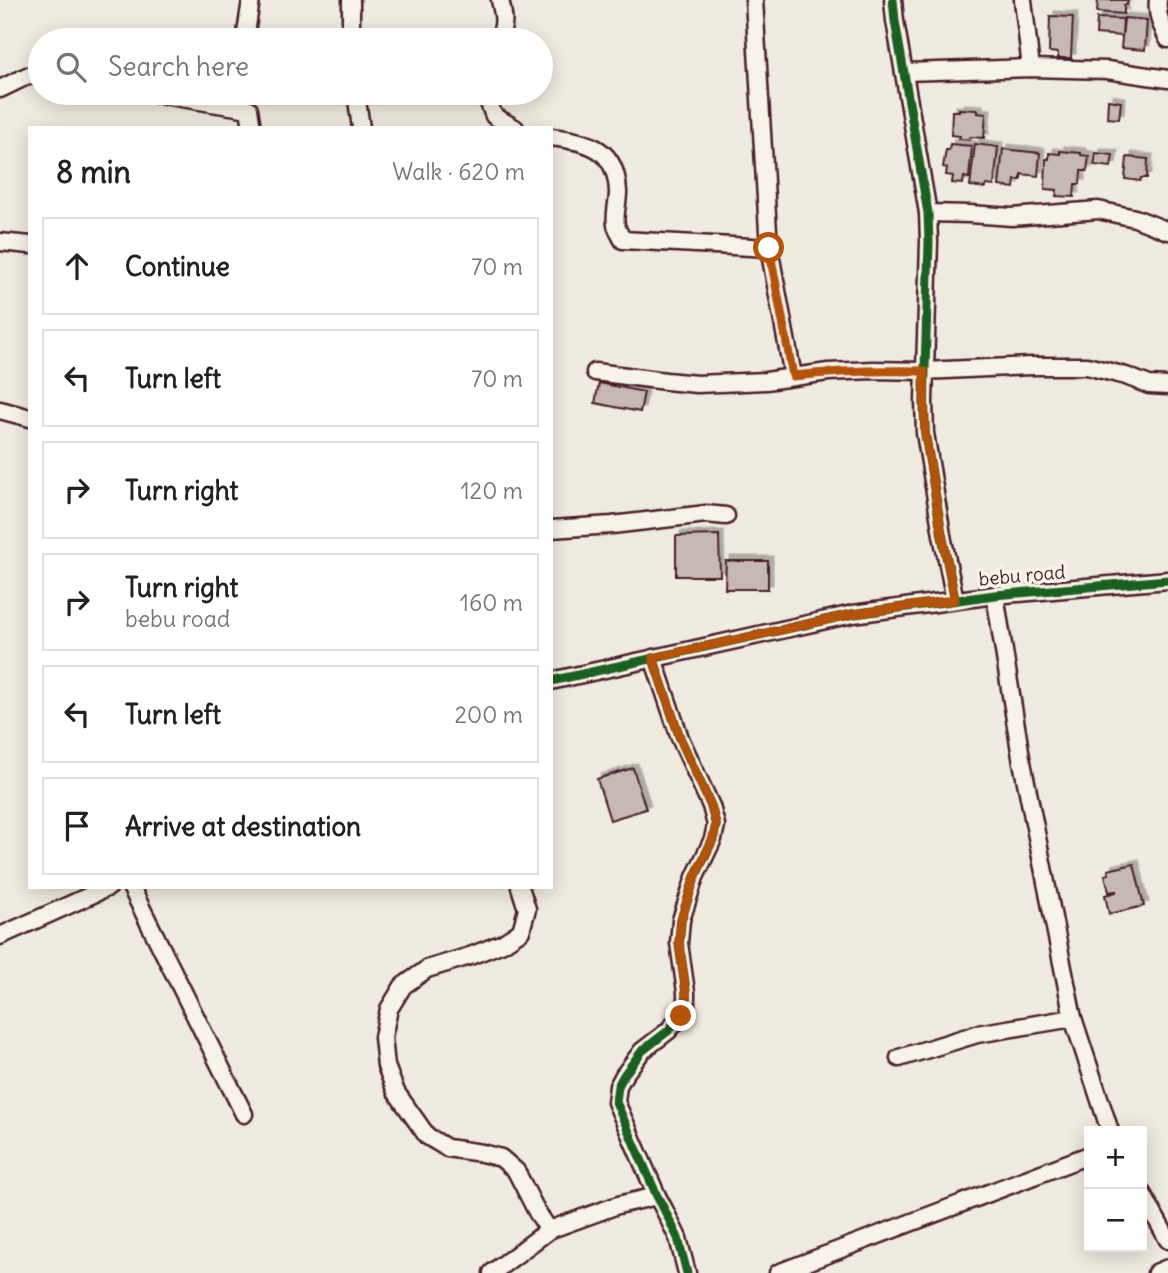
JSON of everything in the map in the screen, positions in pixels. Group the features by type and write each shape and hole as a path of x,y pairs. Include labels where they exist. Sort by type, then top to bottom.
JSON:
{"street":[{"path":"247,28 251,0"},
{"path":"351,0 351,28"},
{"path":"500,0 504,28"},
{"path":"754,0 769,248 793,376"},
{"path":"893,0 928,213 925,433 955,600"},
{"path":"1023,0 1031,68"},
{"path":"1158,0 1161,26 1168,39"},
{"path":"904,72 1031,68 1108,70 1168,79"},
{"path":"0,89 28,76"},
{"path":"248,105 252,126"},
{"path":"358,105 361,126"},
{"path":"490,105 494,116 512,126"},
{"path":"553,137 584,143 602,151 615,168 618,193 616,226 623,240 769,248"},
{"path":"928,213 1012,217 1098,210 1135,218 1168,231"},
{"path":"0,242 28,245"},
{"path":"595,372 697,384 766,381 828,372 1087,366 1149,385 1168,386"},
{"path":"0,410 28,417"},
{"path":"553,529 706,514 726,516"},
{"name":"bebu road","path":"553,681 853,614 995,595 1168,580"},
{"path":"995,595 1021,757 1073,1018 1108,1126"},
{"path":"653,658 680,738 711,806 716,825 681,920 679,943 686,1005 681,1016 668,1031 642,1051 624,1074 618,1086 616,1102 678,1238 687,1273"},
{"path":"0,936 105,889"},
{"path":"132,889 244,1115"},
{"path":"521,889 527,909 521,931 503,943 427,969 403,986 389,1009 383,1037 387,1066 396,1093 427,1136 447,1148 501,1158 516,1171 549,1230"},
{"path":"899,1058 977,1034 1073,1018"},
{"path":"778,1273 1084,1157"},
{"path":"492,1273 549,1230 618,1205 657,1196"},
{"path":"1147,1202 1168,1240"},
{"path":"1156,1273 1168,1268"}],"building":[{"path":"1098,0 1128,0 1127,5 1124,5 1124,14 1097,12"},
{"path":"1050,16 1073,17 1071,58 1058,58 1058,53 1049,52"},
{"path":"1097,18 1123,19 1122,36 1096,34"},
{"path":"1124,18 1147,20 1145,50 1121,48"},
{"path":"1108,100 1121,102 1119,119 1107,118"},
{"path":"978,110 978,113 986,114 984,138 959,139 960,136 951,135 952,111"},
{"path":"950,144 972,146 969,178 964,177 963,184 952,183 953,176 946,175 947,168 943,167"},
{"path":"975,144 998,147 994,186 970,186"},
{"path":"1003,149 1040,153 1038,176 1021,174 1021,180 1015,180 1014,188 999,186"},
{"path":"1060,151 1089,156 1087,171 1081,171 1080,184 1075,184 1074,197 1056,196 1057,190 1045,189 1046,159 1049,159 1049,153 1060,154"},
{"path":"1096,153 1113,155 1111,167 1094,165"},
{"path":"1127,157 1148,159 1147,178 1141,178 1140,181 1125,179"},
{"path":"599,383 644,392 640,412 595,403"},
{"path":"719,535 720,576 676,576 676,536"},
{"path":"726,561 768,561 768,589 725,589"},
{"path":"633,768 646,809 610,820 597,779"},
{"path":"1134,864 1144,906 1109,914 1105,895 1116,891 1109,892 1105,875 1109,874 1108,870"}],"cycle path":[{"path":"893,0 928,213 925,433 955,600"},
{"path":"553,681 853,614 995,595 1168,580"},
{"path":"653,658 680,738 711,806 716,825 681,920 679,943 686,1005 681,1016 668,1031 642,1051 624,1075 618,1086 616,1102 678,1238 687,1273"}],"route":[{"path":"681,1016 686,1005 686,992 679,943 681,920 716,825 711,806 680,738 653,658 853,614 955,600 925,433 924,371 873,370 793,376 769,248"}]}
